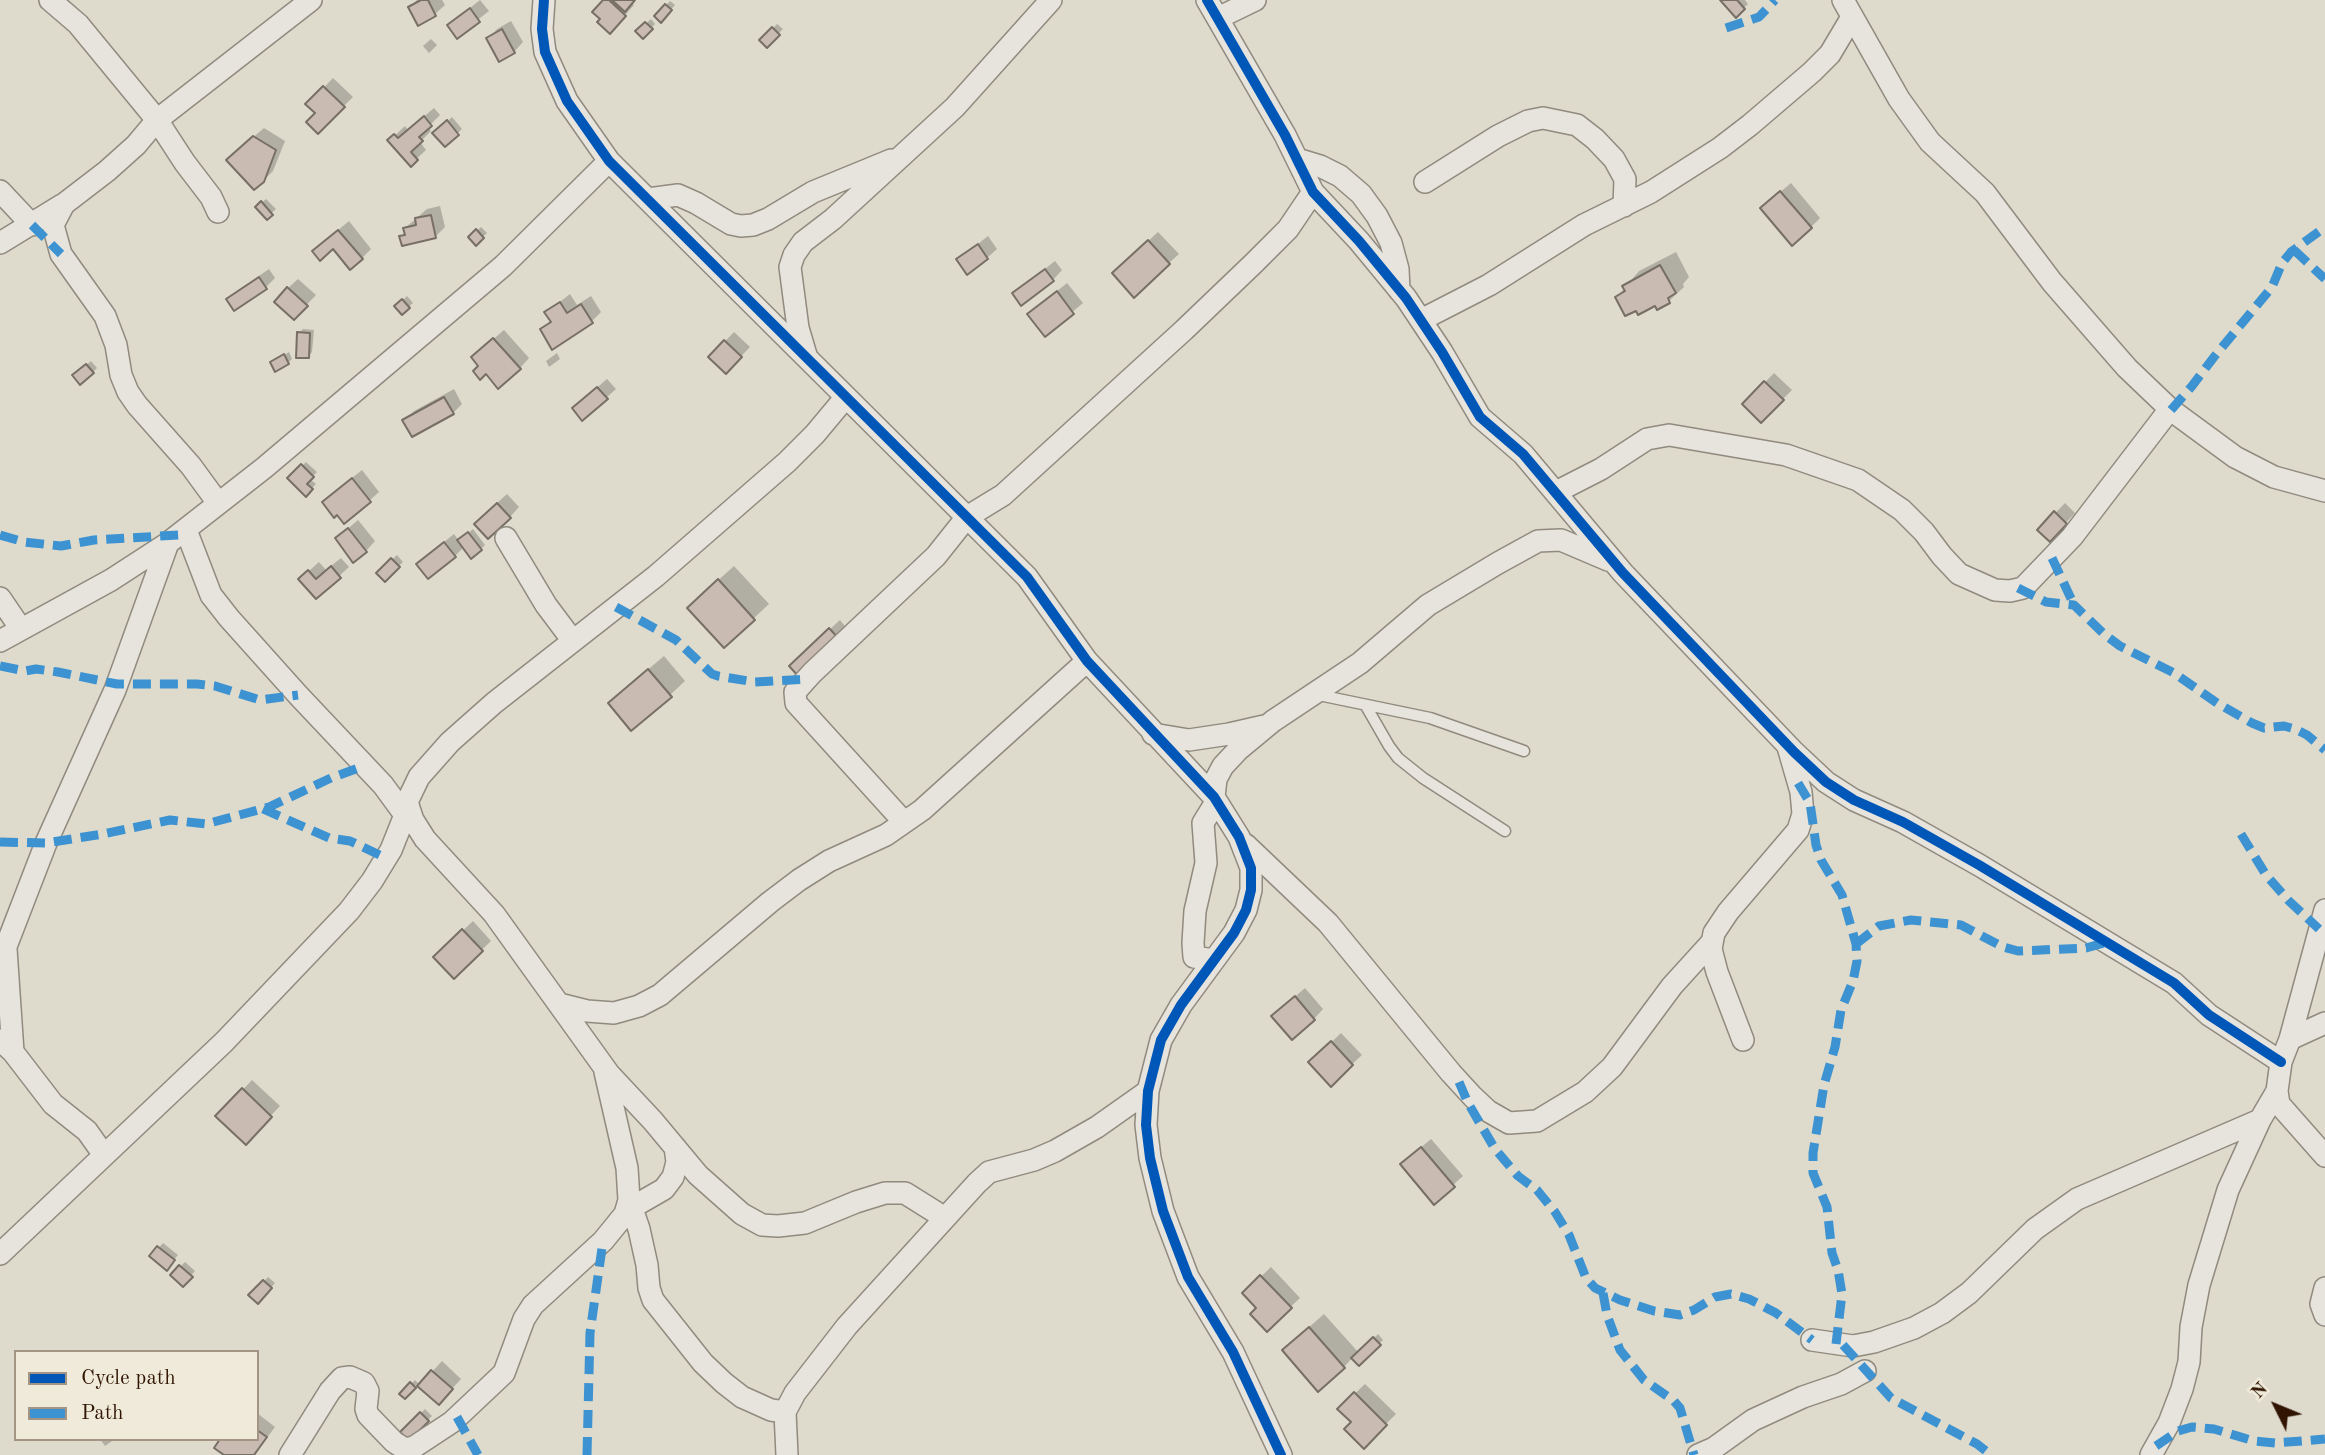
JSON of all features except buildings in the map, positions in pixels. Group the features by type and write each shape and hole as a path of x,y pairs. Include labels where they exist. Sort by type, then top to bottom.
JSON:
{"street":[{"path":"50,0 78,24 157,120 211,197 218,212"},
{"path":"0,243 64,204 107,171 136,145 157,120 311,0"},
{"path":"806,355 798,328 790,267 794,255 803,242 833,219 956,107 1051,0"},
{"path":"1255,0 1213,9 1313,192 1359,241 1399,290 1421,320 1480,417 1522,454 1614,562 1787,745 1826,782 1854,800 1914,828 2174,983 2208,1015 2281,1062"},
{"path":"541,1 545,52 567,101 609,161 1027,577 1087,660 1215,800 1240,837 1266,866 1328,923 1451,1073 1488,1111 1509,1123 1537,1121 1585,1092 1612,1067 1672,986 1713,942"},
{"path":"1421,320 1489,285 1584,225 1624,206 1679,174 1751,125 1830,54 1848,8"},
{"path":"1848,8 1899,99 1930,142 1985,193 2052,282 2119,359 2170,409 2235,457 2274,477 2325,491"},
{"path":"1425,182 1498,136 1528,121 1543,118 1577,125 1614,159 1625,179 1624,206"},
{"path":"648,199 678,195 731,224 753,225 813,192 873,166 899,158"},
{"path":"1297,159 1340,176 1361,194 1377,216 1391,243 1398,269 1399,290"},
{"path":"0,659 11,635 111,580 168,543 264,468 503,266 609,161"},
{"path":"0,191 32,225"},
{"path":"904,822 796,703 794,696 812,673 936,555 967,517 1003,495 1184,330 1288,229 1313,192"},
{"path":"64,204 53,225 54,235 61,254 105,316 116,345 121,375 128,392 191,466 218,503"},
{"path":"0,1254 224,1042 349,911 386,858 419,778 450,742 494,703 656,576 787,462 845,398"},
{"path":"1556,492 1601,469 1647,439 1669,435 1786,455 1858,480 1902,510 1959,574 1995,590 2010,591 2023,588 2072,537 2170,409"},
{"path":"186,530 211,595 263,657 406,809 425,839 494,914 604,1066 698,1175 724,1199 742,1214 762,1225 805,1223 885,1193 905,1193 945,1218"},
{"path":"506,538 546,605 573,641"},
{"path":"1214,960 1194,957 1192,943 1195,911 1206,863 1203,823 1215,800 1216,779 1223,766 1238,750 1269,724 1360,663 1428,605 1526,546 1538,541 1561,540 1614,562"},
{"path":"104,1155 87,1131 53,1104 6,1046 3,955 46,842 115,690 168,543"},
{"path":"0,598 11,635"},
{"path":"559,1004 587,1011 614,1013 639,1006 660,995 769,902 799,880 829,861 863,847 904,822 938,796 1087,660"},
{"path":"1153,734 1189,740 1269,724"},
{"path":"1743,1041 1711,949 1714,933 1728,912 1798,830 1803,814 1801,792 1787,745"},
{"path":"1240,837 1251,868 1251,890 1246,909 1234,933 1181,1005 1161,1040 1148,1091 1146,1125 1150,1158 1163,1211 1188,1277 1233,1352 1281,1455"},
{"path":"2325,910 2290,1040 2281,1062 2277,1091 2279,1104 2325,1156"},
{"path":"2290,1040 2325,1023"},
{"path":"604,1066 626,1168 630,1204 639,1229 653,1300 703,1363 724,1383 742,1397 771,1410 785,1412"},
{"path":"787,1455 785,1412 795,1393 847,1326 989,1172 1045,1156 1097,1127 1148,1091"},
{"path":"2151,1455 2169,1423 2182,1389 2189,1362 2195,1306 2212,1236 2228,1190 2277,1091"},
{"path":"1812,1340 1853,1346 1874,1342 1914,1328 1942,1313 1969,1293 2021,1241 2077,1199 2260,1121"},
{"path":"290,1455 330,1391 339,1380 346,1377 364,1383 369,1391 367,1412 394,1442 405,1449 414,1447 452,1422 504,1373 524,1319 533,1305 608,1235 630,1204 664,1189 673,1177 677,1162 675,1147"},
{"path":"2325,1288 2320,1304 2325,1315"},
{"path":"1698,1455 1714,1448 1753,1420 1803,1397 1841,1384 1865,1371"}],"lane":[{"path":"1314,694 1430,718 1524,751"},
{"path":"1366,706 1398,758 1423,778 1506,831"}],"marked path":[{"path":"1726,28 1759,17 1775,0"},
{"path":"32,225 61,254"},
{"path":"2171,410 2272,287 2282,263 2291,252 2325,227"},
{"path":"2294,250 2325,279"},
{"path":"0,535 24,542 61,546 94,540 179,535"},
{"path":"2052,558 2074,605"},
{"path":"2018,588 2046,602 2074,605 2120,646 2174,673 2217,703 2264,728 2284,726 2295,729 2325,750"},
{"path":"616,607 676,640 712,674 755,682 807,679"},
{"path":"0,666 25,671 36,669 58,672 117,684 215,686 260,700 298,695"},
{"path":"0,842 46,843 170,820 206,824 269,807 364,766"},
{"path":"1798,783 1810,803 1816,845 1821,860 1842,895 1856,944 1857,961 1853,981 1841,1010 1835,1047 1824,1085 1813,1153 1813,1173 1827,1207 1832,1253 1842,1294 1836,1344"},
{"path":"263,809 329,838 350,841 386,858"},
{"path":"2241,834 2266,875 2319,929"},
{"path":"1856,944 1879,926 1911,920 1961,925 2003,947 2018,951 2086,948 2107,942"},
{"path":"1459,1082 1495,1149 1518,1176 1537,1190 1555,1212 1569,1235 1586,1278 1595,1288 1620,1300 1654,1311 1680,1315 1715,1297 1731,1294 1749,1299 1776,1313 1812,1340"},
{"path":"587,1455 590,1333 603,1241"},
{"path":"1603,1293 1607,1315 1620,1350 1644,1380 1680,1408 1694,1455"},
{"path":"1843,1345 1891,1398 1977,1444 1991,1455"},
{"path":"457,1417 478,1455"},
{"path":"2156,1446 2178,1431 2192,1427 2214,1429 2254,1441 2276,1443 2325,1439"}],"cycle path":[{"path":"544,0 542,29 545,52 567,101 609,161 1027,577 1087,661 1214,797 1239,837 1251,868 1251,890 1246,910 1234,933 1181,1005 1161,1040 1148,1091 1146,1125 1150,1158 1163,1211 1188,1277 1233,1352 1281,1455"},
{"path":"1207,0 1285,135 1313,192 1359,241 1406,298 1480,417 1523,454 1623,573 1794,752 1826,782 1854,800 1903,822 1979,865 2174,983 2209,1015 2281,1062"}]}
